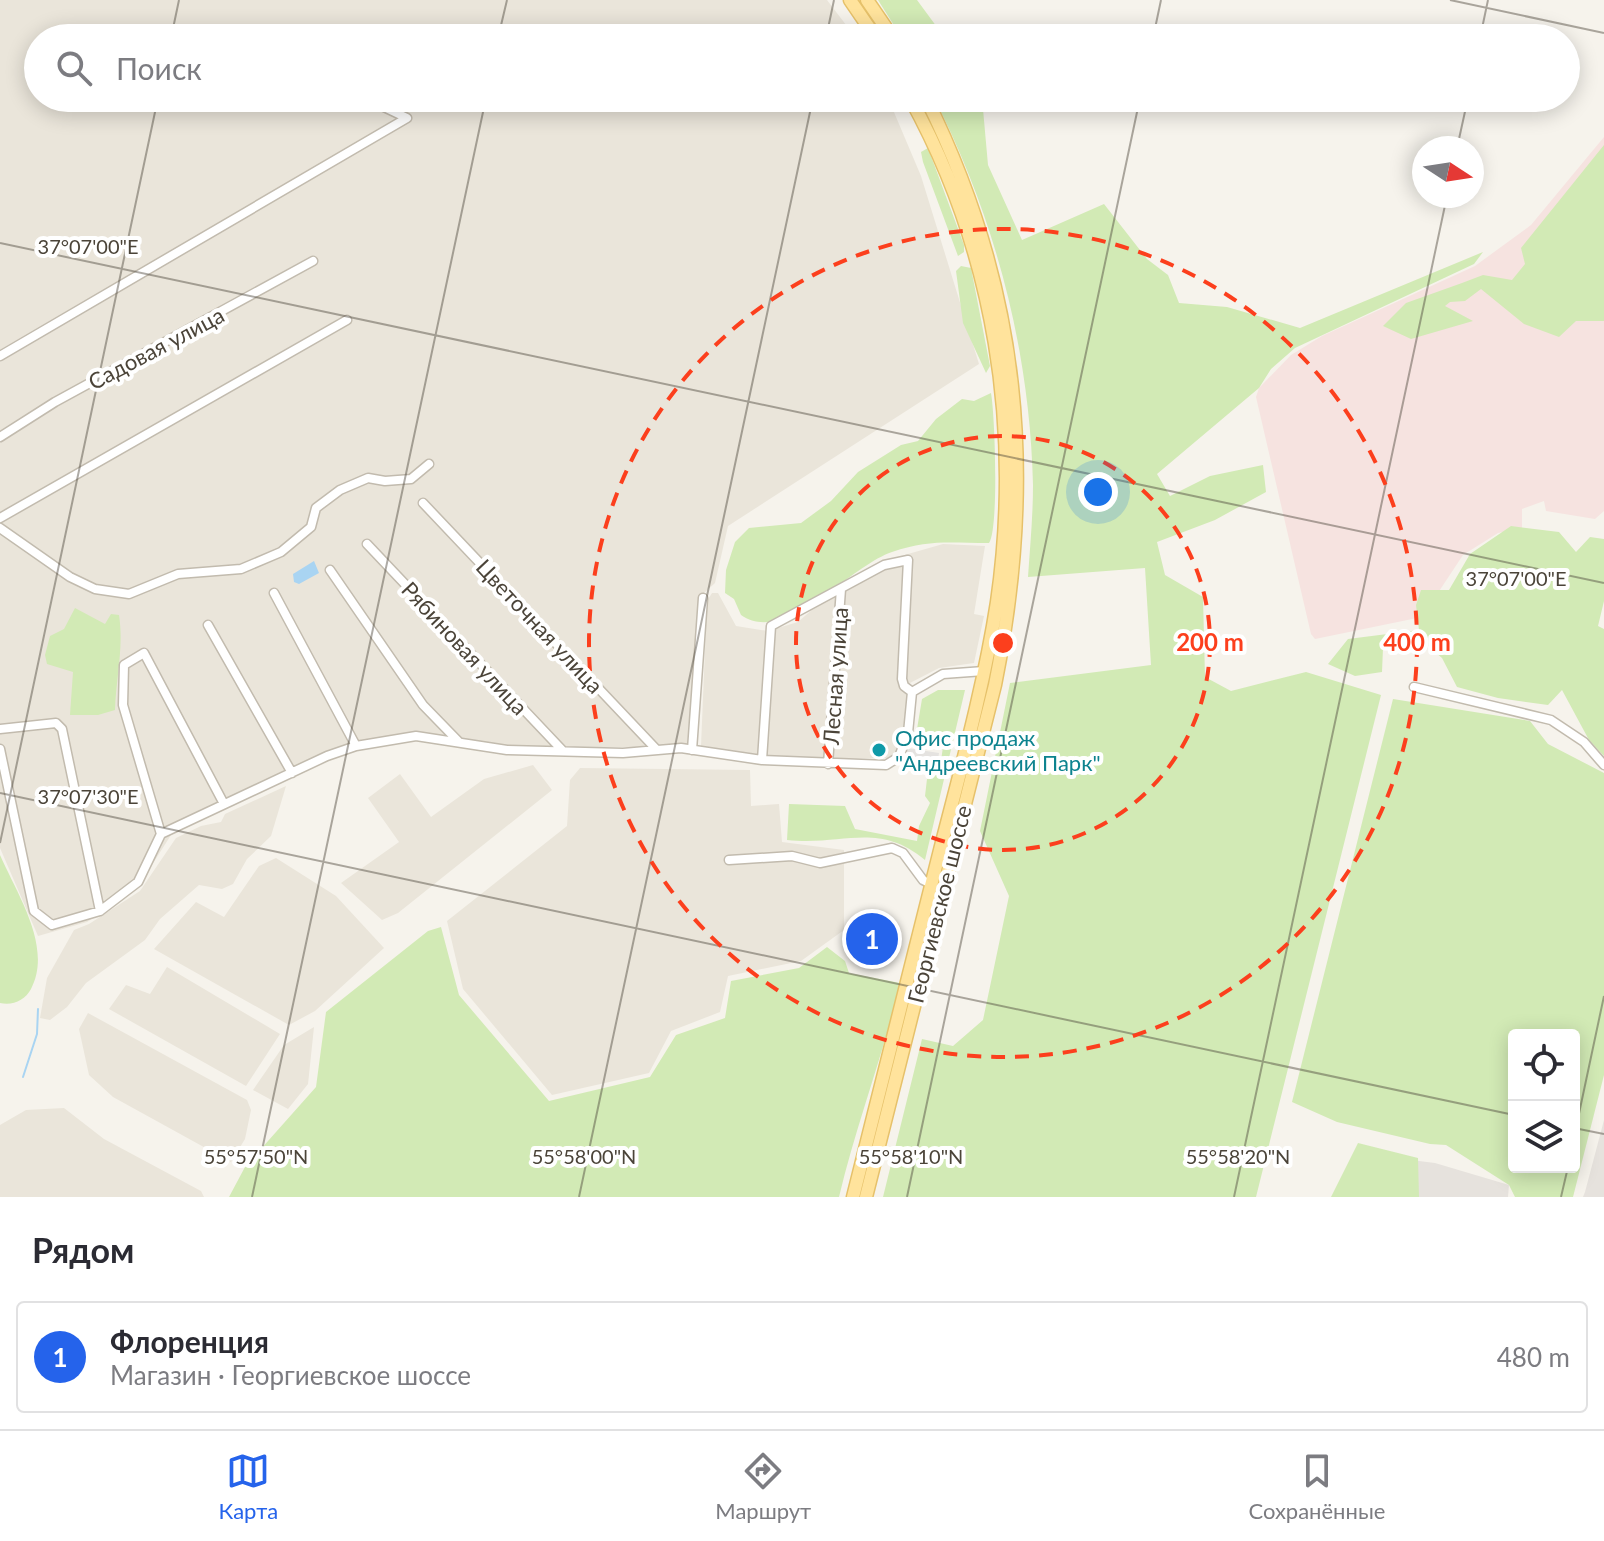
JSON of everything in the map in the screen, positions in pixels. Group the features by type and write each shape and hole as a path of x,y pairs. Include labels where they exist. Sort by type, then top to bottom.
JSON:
{"main road":[{"path":"850,0 866,24"},
{"path":"867,0 883,24"},
{"name":"Георгиевское шоссе","path":"853,1197 984,671 1005,528 1005,443 1000,372 991,313 971,238 942,162 917,112"},
{"name":"Георгиевское шоссе","path":"866,1197 995,685 1009,604 1017,519 1015,402 1001,304 971,203 932,112"}],"street":[{"path":"0,356 407,118 394,112"},
{"name":"Садовая улица","path":"0,437 55,402 313,261"},
{"path":"0,518 347,320"},
{"path":"0,528 70,577 95,589 129,594 178,574 241,569 281,552 311,527 316,508 340,490 368,478 385,481 411,479 429,464"},
{"name":"Цветочная улица","path":"423,503 656,749"},
{"name":"Рябиновая улица","path":"367,544 563,751"},
{"path":"762,760 771,626 884,565 908,560 902,679 904,686 912,692"},
{"path":"330,570 423,705 460,743"},
{"name":"Лесная улица","path":"828,764 841,589"},
{"path":"274,593 356,746"},
{"path":"692,750 703,598"},
{"path":"208,625 292,773"},
{"path":"161,834 123,705 124,665 144,653 224,804"},
{"path":"912,692 943,674 984,671"},
{"path":"1414,687 1551,720 1584,742 1604,765"},
{"path":"0,749 34,911 52,925 100,911 138,882 161,834 356,746 416,736 507,750 692,750 762,760 886,765 899,757 908,733 912,692"},
{"path":"0,729 56,723 62,729 100,911"},
{"path":"729,860 792,856 820,863 892,848 903,853 923,880 931,884"}],"shaded area":[{"path":"0,0 827,0 845,24 24,24 24,112 894,112 921,176 979,364 728,526 715,583 703,594 690,747 511,747 416,734 361,742 232,796 171,835 136,890 87,922 38,936 0,848"},
{"path":"1604,137 1604,511 1595,519 1546,511 1544,501 1522,509 1522,528 1498,533 1463,555 1422,617 1315,639 1311,634 1256,397 1259,388 1291,355 1322,336 1475,266 1531,225"},
{"path":"943,544 985,546 974,614 984,616 974,663 939,668 908,684 903,741 898,753 890,758 833,759 828,764 701,746 707,601 712,593 718,593 736,626 768,631 798,622 829,595 894,558"},
{"path":"907,748 939,753 936,773 902,761"},
{"path":"533,765 552,790 398,913 382,920 341,883 399,842 368,798 400,774 431,817 484,779"},
{"path":"580,768 750,770 751,806 779,804 782,842 844,850 844,930 801,961 728,976 720,1012 671,1031 649,1073 552,1095 463,989 447,921 567,826 570,780"},
{"path":"286,786 271,836 247,859 233,884 222,889 199,885 160,919 145,940 86,983 67,1007 50,1020 40,1018 47,978 74,930 89,924 140,891 176,838 201,826 221,822 225,814"},
{"path":"276,858 336,896 384,948 315,1011 289,1025 154,949 196,902 224,917 259,866"},
{"path":"167,967 280,1034 246,1086 109,1009 126,985 150,994"},
{"path":"88,1013 247,1100 251,1110 245,1139 231,1162 113,1097 89,1075 79,1029"},
{"path":"314,1027 308,1084 288,1109 253,1090 284,1045"},
{"path":"64,1108 104,1139 201,1191 204,1197 0,1197 0,1125 26,1110"},
{"path":"1604,1120 1604,1197 1583,1197 1585,1192"},
{"path":"1411,1160 1435,1163 1509,1185 1508,1197 1409,1197"}],"green space":[{"path":"878,0 917,0 935,24 893,24"},
{"path":"941,112 983,112 988,165 1022,240 1104,204 1147,259 1168,275 1179,303 1227,307 1300,328 1483,252 1474,264 1295,348 1271,369 1259,388 1157,474 1170,496 1210,476 1263,465 1266,492 1215,520 1157,542 1165,575 1203,597 1205,677 1231,691 1306,672 1381,695 1256,1197 883,1197 922,1039 953,1046 983,1020 1009,896 980,831 1010,683 1151,665 1145,568 1028,577 1033,485 1025,385 1005,286 975,190"},
{"path":"1604,145 1604,321 1576,321 1559,337 1524,324 1481,289 1465,301 1450,302 1445,306 1473,321 1411,339 1383,326 1406,303 1483,275 1512,280 1525,264 1521,248"},
{"path":"928,148 964,245 964,252 958,256 923,162 921,152"},
{"path":"961,266 971,268 990,366 986,373 963,323 956,271"},
{"path":"991,393 995,495 989,543 940,543 905,548 875,560 797,613 758,622 741,615 734,599 725,593 726,570 735,542 749,528 801,523 831,501 858,472 901,445 918,441 936,419 962,399 974,401"},
{"path":"1511,526 1559,532 1576,552 1590,537 1604,539 1604,601 1598,626 1604,629 1604,756 1589,740 1562,690 1548,705 1498,698 1457,687 1442,658 1420,639 1383,648 1382,672 1355,676 1328,664 1348,639 1419,630 1416,605 1421,590 1449,590 1470,554"},
{"path":"75,608 105,624 111,614 119,615 120,650 115,710 98,715 70,715 73,672 47,664 45,655 50,636 64,629"},
{"path":"938,690 965,690 925,860 908,848 876,838 787,840 789,804 845,806 855,829 917,841 919,826 930,803 925,796 927,779 939,774 943,747 915,741 922,699"},
{"path":"984,690 862,1197 858,1197"},
{"path":"1393,699 1530,721 1548,744 1604,773 1604,1075 1580,1169 1580,1029 1508,1029 1508,1173 1579,1173 1573,1197 1515,1197 1509,1185 1446,1145 1337,1122 1292,1102"},
{"path":"0,855 30,921 38,956 37,973 31,989 22,999 9,1004 0,1003"},
{"path":"441,927 459,995 549,1101 650,1077 676,1035 725,1018 731,981 799,968 827,947 845,961 849,973 900,983 839,1197 229,1197 245,1167 316,1087 326,1012 428,931"},
{"path":"1358,1143 1418,1158 1419,1197 1331,1197"}],"water":[{"path":"314,561 319,573 299,584 294,582 293,574"}],"waterway":[{"path":"23,1077 37,1034 38,1009"}],"place":[{"name":"Офис продаж \"Андреевский Парк\"","path":"879,750"},
{"name":"Флоренция","path":"872,939"}]}
